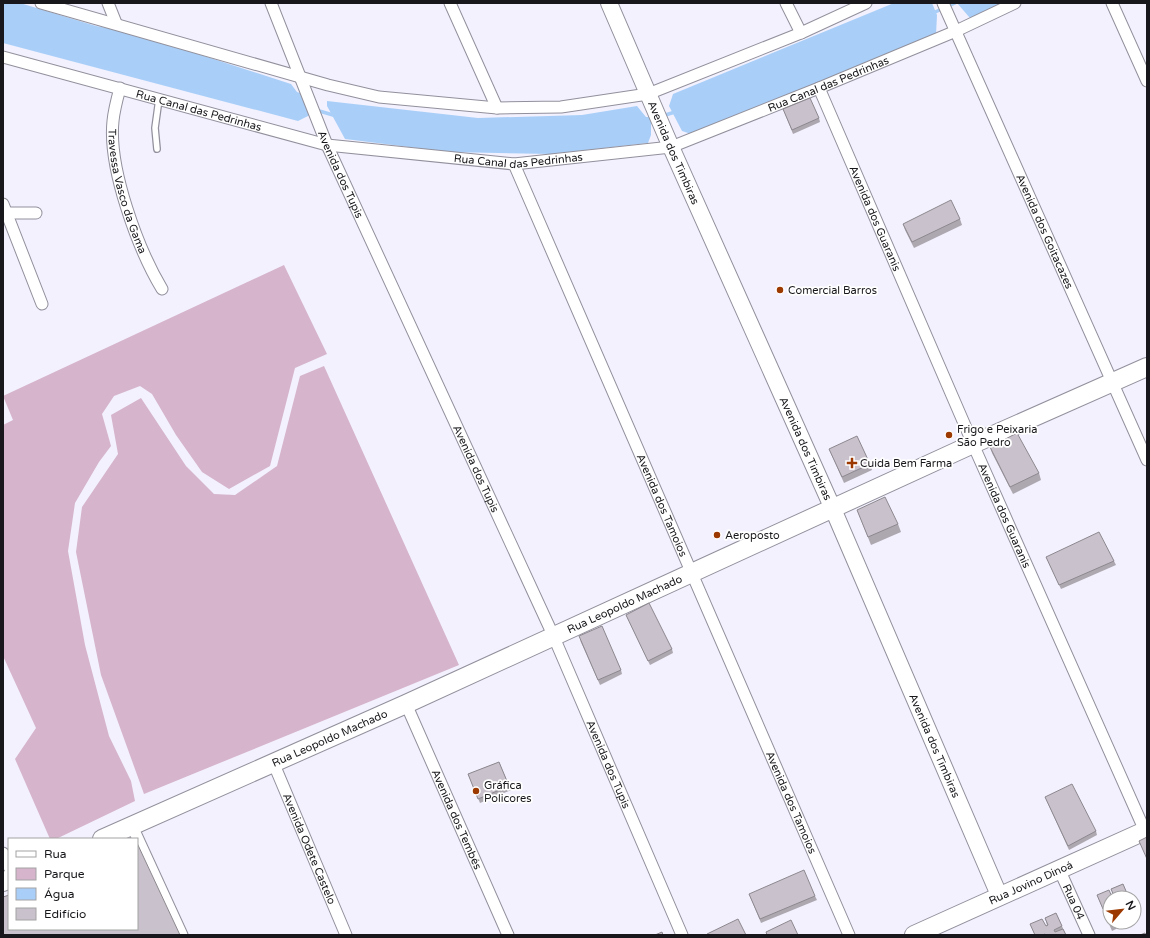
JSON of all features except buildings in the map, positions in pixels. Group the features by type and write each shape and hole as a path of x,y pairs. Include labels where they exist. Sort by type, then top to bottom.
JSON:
{"main road":[{"name":"Rua Leopoldo Machado","path":"104,838 406,704 553,635 833,509 973,444 1147,367"},
{"name":"Rua Jovino Dinoá","path":"914,935 999,895 1146,830"}],"street":[{"path":"41,3 116,23 225,57 301,78 379,97 497,108 561,107 650,99 866,3"},
{"path":"108,3 116,23"},
{"name":"Avenida dos Tupis","path":"271,3 326,141 553,635 682,935"},
{"path":"450,3 497,108"},
{"name":"Avenida dos Timbiras","path":"609,3 669,143 833,509 999,895"},
{"path":"786,3 801,33"},
{"name":"Avenida dos Goitacazes","path":"943,3 1147,460"},
{"name":"Rua Canal das Pedrinhas","path":"3,57 159,99 326,141 514,164 669,143 819,88 954,28 1015,3"},
{"path":"1112,3 1147,81"},
{"name":"Travessa Vasco da Gama","path":"120,88 113,121 114,154 124,197 151,270 162,289"},
{"name":"Avenida dos Guaranis","path":"819,88 973,444 1146,830"},
{"name":"Avenida dos Tamoios","path":"514,164 693,572 849,935"},
{"path":"5,208 36,213"},
{"path":"5,208 42,304"},
{"name":"Avenida dos Tembés","path":"406,704 508,935"},
{"name":"Avenida Odete Castelo","path":"273,762 346,935"},
{"path":"132,826 138,838"},
{"path":"138,839 182,935"},
{"path":"3,853 8,864"},
{"name":"Rua 04","path":"1059,869 1089,935"}],"lane":[{"path":"157,149 155,128 159,99"}],"green space":[{"path":"284,265 327,354 295,368 270,466 229,489 202,472 176,435 152,394 140,386 114,396 102,414 111,446 99,462 75,503 68,551 85,645 109,736 131,781 135,801 58,838 50,838 15,759 36,728 3,656 3,425 13,420 3,396"},
{"path":"324,366 459,665 144,794 101,675 76,552 82,507 118,454 111,415 141,398 186,466 214,494 235,495 277,466 300,376"}],"water":[{"path":"3,3 20,3 96,26 130,32 291,84 297,92 300,93 310,115 298,121 3,43"},
{"path":"894,3 932,3 937,15 936,35 694,135 682,131 669,106 673,94"},
{"path":"957,3 1002,3 970,18"},
{"path":"327,101 478,118 582,115 637,106 646,117 651,117 651,135 648,143 551,154 449,152 345,139 327,106"}],"waterway":[{"path":"933,13 955,3"},
{"path":"316,110 333,115"},
{"path":"662,116 675,112"}],"place":[{"name":"Comercial Barros","path":"780,290"},
{"name":"Frigo e Peixaria São Pedro","path":"949,435"},
{"name":"Cuida Bem Farma","path":"852,463"},
{"name":"Aeroposto","path":"717,535"},
{"name":"Gráfica Policores","path":"476,791"}]}
